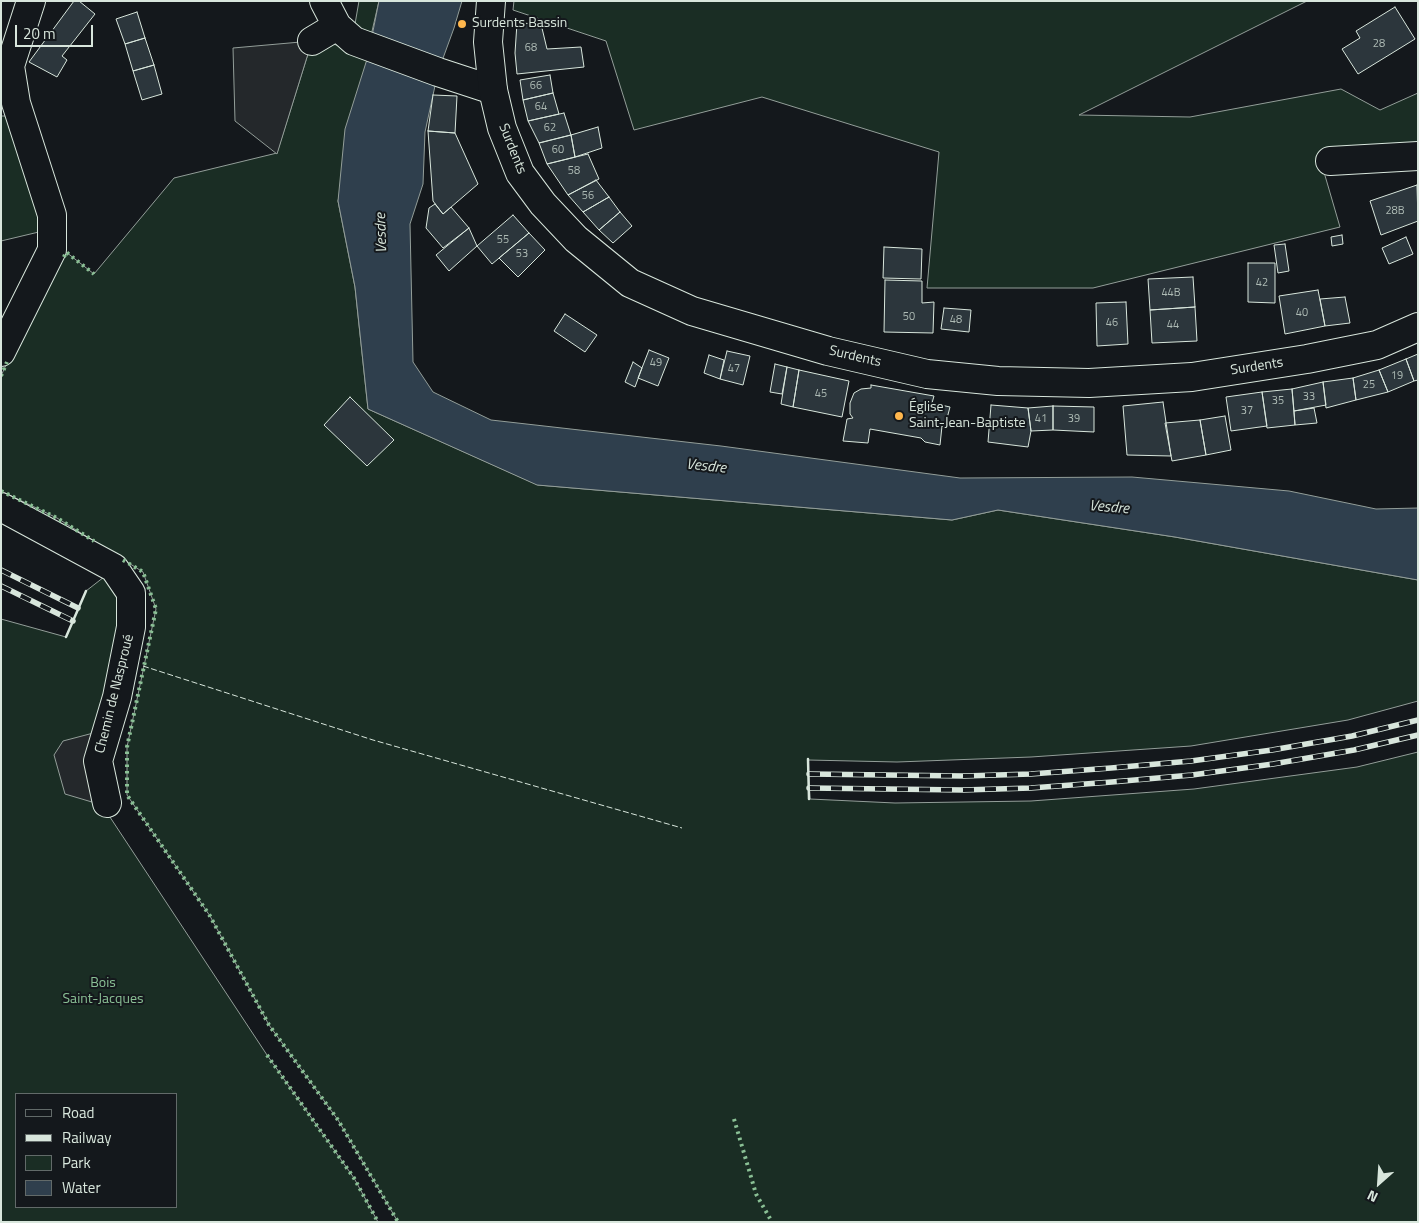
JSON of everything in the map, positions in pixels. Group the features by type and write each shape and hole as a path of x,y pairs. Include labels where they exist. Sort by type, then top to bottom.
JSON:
{"main road":[{"path":"1,352 52,250 52,215 16,103 10,66 31,1"},
{"path":"324,1 337,26 354,41 493,90"},
{"name":"Surdents","path":"491,1 488,42 493,90 502,128 520,173 543,204 576,239 630,283 692,311 828,351 927,374 998,380 1090,383 1192,377 1307,359 1377,345 1418,327"},
{"path":"312,41 337,26"},
{"path":"1330,161 1418,156"},
{"name":"Chemin de Nasproué","path":"1,507 114,568 131,593 132,627 116,697 98,761 107,803"}],"green space":[{"path":"359,1 379,1 370,40 355,24"},
{"path":"514,1 1307,1 1079,115 1190,117 1341,89 1380,110 1418,93 1418,144 1319,155 1340,227 1093,288 927,288 939,152 762,97 634,130 606,41 513,10"},
{"path":"312,41 369,50 338,201 355,287 368,409 538,485 952,520 998,510 1175,537 1418,580 1418,701 1348,720 1191,746 1031,757 897,762 808,760 810,799 895,803 1031,801 1194,789 1357,767 1418,752 1418,1222 398,1222 338,1120 269,1025 210,916 127,795 127,747 156,609 143,572 57,518 1,491 1,376 23,327 66,252 94,274 174,178 277,153"},
{"path":"1,116 11,116 43,231 1,241"},
{"name":"Bois Saint-Jacques","path":"104,577 122,598 102,805 267,1055 354,1178 378,1222 1,1222 1,619 66,637 86,591"}],"shaded area":[{"path":"312,41 277,154 235,121 233,48"},
{"path":"101,731 102,805 65,794 54,755 63,741"}],"water":[{"name":"Vesdre","path":"379,1 462,1 438,72 425,132 423,184 410,224 413,362 433,392 491,420 721,446 960,478 1132,477 1289,491 1376,509 1418,508 1418,580 1175,537 998,510 952,520 537,485 368,409 355,287 338,201 345,129 368,56"}],"building":[{"path":"74,1 79,1 95,14 62,56 67,60 57,77 29,62"},
{"path":"1395,7 1415,39 1358,74 1342,49 1360,38 1356,31"},
{"path":"137,12 145,38 125,44 116,19"},
{"path":"517,23 541,24 547,49 581,47 584,67 517,74 515,53"},
{"path":"145,38 154,65 133,71 125,44"},
{"path":"154,65 162,94 142,100 133,71"},
{"path":"550,75 553,93 523,100 520,80"},
{"path":"553,93 559,114 528,121 523,100"},
{"path":"433,95 457,96 455,133 428,131"},
{"path":"564,113 571,135 539,143 528,121"},
{"path":"598,127 602,148 575,157 571,135"},
{"path":"428,131 455,133 478,184 443,214 433,201"},
{"path":"571,135 575,157 547,164 539,143"},
{"path":"588,154 599,179 568,195 547,164"},
{"path":"596,180 609,197 583,212 568,195"},
{"path":"1417,185 1418,221 1381,235 1370,201"},
{"path":"609,197 620,212 599,230 583,212"},
{"path":"435,204 443,214 451,207 469,228 443,248 426,228 429,208"},
{"path":"620,212 632,226 613,243 599,230"},
{"path":"513,215 529,233 492,264 477,246"},
{"path":"469,228 477,246 449,271 436,255"},
{"path":"529,233 545,250 518,277 499,258"},
{"path":"1342,235 1343,244 1332,246 1331,237"},
{"path":"1406,237 1413,254 1389,264 1382,248"},
{"path":"1285,244 1289,271 1278,273 1274,245"},
{"path":"884,247 922,249 921,279 883,278"},
{"path":"1248,263 1275,263 1275,303 1248,302"},
{"path":"1193,277 1195,307 1150,310 1148,279"},
{"path":"885,280 922,281 922,303 934,302 933,333 884,332"},
{"path":"1318,290 1325,326 1285,334 1279,296"},
{"path":"1345,297 1350,323 1325,326 1320,299"},
{"path":"1126,302 1128,344 1097,346 1096,303"},
{"path":"1195,307 1197,341 1152,343 1150,310"},
{"path":"944,308 971,310 969,332 941,329"},
{"path":"565,314 597,335 585,352 554,331"},
{"path":"649,350 669,358 658,386 638,378"},
{"path":"727,351 750,356 743,385 720,379"},
{"path":"1418,354 1418,380 1414,381 1406,359"},
{"path":"709,355 724,360 720,379 704,373"},
{"path":"1406,359 1414,381 1388,392 1379,370"},
{"path":"633,362 642,368 635,387 625,382"},
{"path":"775,364 787,367 782,394 770,392"},
{"path":"787,367 799,370 793,407 781,404"},
{"path":"799,370 849,381 842,417 793,407"},
{"path":"1379,370 1388,392 1356,400 1353,378"},
{"path":"1353,378 1356,400 1326,408 1323,382"},
{"path":"1323,382 1326,405 1294,411 1292,389"},
{"name":"Église Saint-Jean-Baptiste","path":"871,385 934,396 932,403 950,407 945,426 942,426 940,445 925,442 921,438 870,429 868,443 843,441 847,419 853,418 850,414 850,403 854,393 861,389 871,388"},
{"path":"1292,389 1295,425 1267,428 1262,392"},
{"path":"1262,392 1267,426 1231,431 1226,397"},
{"path":"350,397 394,440 367,466 324,425"},
{"path":"1163,402 1171,456 1127,455 1123,406"},
{"path":"991,405 1028,408 1031,431 1028,447 988,442"},
{"path":"1053,406 1094,407 1094,432 1053,430"},
{"path":"1053,406 1053,430 1031,431 1028,408"},
{"path":"1314,408 1317,423 1295,425 1294,411"},
{"path":"1225,416 1231,450 1206,455 1200,420"},
{"path":"1200,420 1206,455 1172,461 1165,423"}],"railway":[{"path":"1,570 78,608"},
{"path":"1,586 73,621"},
{"path":"809,774 964,776 1031,774 1191,761 1272,750 1352,736 1418,720"},
{"path":"809,788 963,790 1031,788 1112,782 1192,775 1273,764 1354,750 1418,735"}],"hedge":[{"path":"64,257 66,252 94,274"},
{"path":"1,376 7,362"},
{"path":"1,491 57,518 94,541"},
{"path":"123,560 143,572 156,609 127,747 127,795 210,916 269,1025 338,1120 398,1222"},
{"path":"267,1055 354,1178 378,1222"},
{"path":"734,1119 756,1194 772,1222"}],"fence":[{"path":"143,666 373,740 682,828"}],"wall":[{"path":"66,637 86,591"},
{"path":"808,759 809,799"}],"place":[{"name":"Surdents Bassin","path":"462,24"},
{"name":"Église Saint-Jean-Baptiste","path":"899,416"}]}
